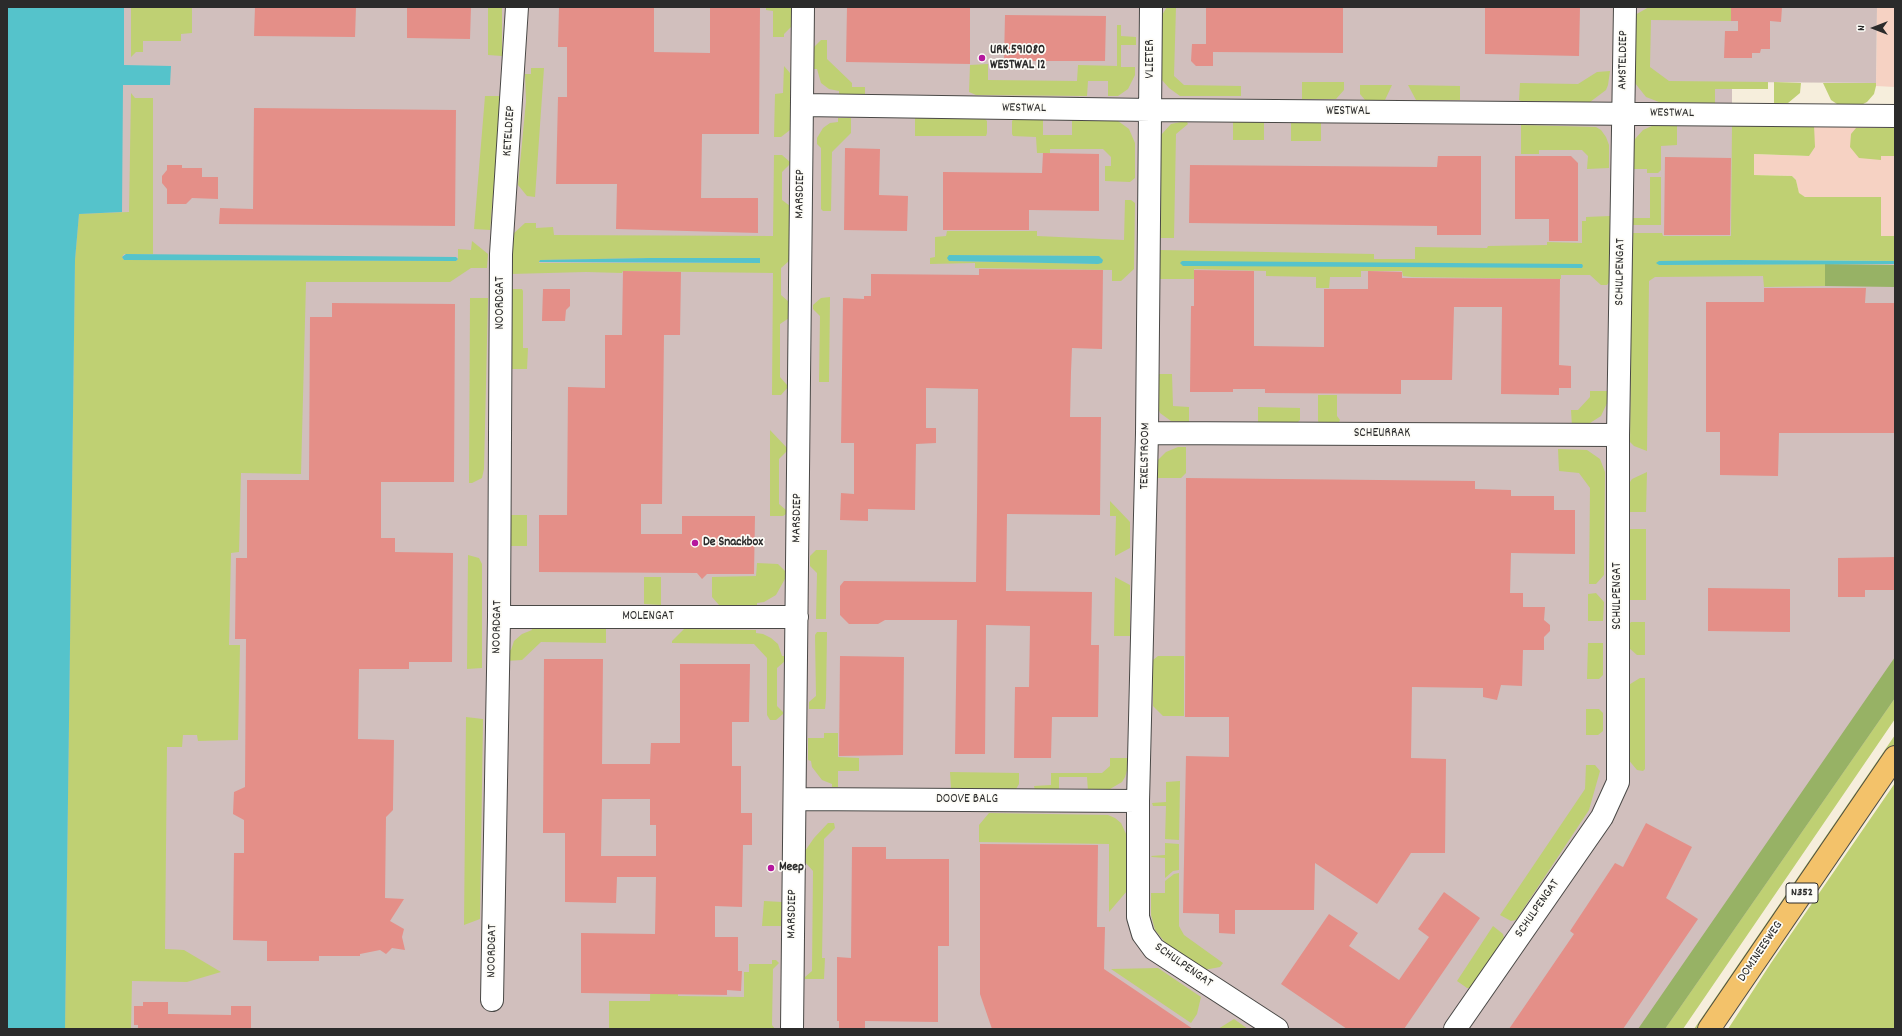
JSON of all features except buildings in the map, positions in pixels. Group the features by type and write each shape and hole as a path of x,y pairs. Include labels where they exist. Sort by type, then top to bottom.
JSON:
{"main road":[{"name":"DOMINEESWEG","path":"1709,1029 1895,757"},
{"name":"DOMINEESWEG","path":"1721,1029 1895,775"}],"street":[{"name":"KETELDIEP","path":"501,254 517,7"},
{"name":"MARSDIEP","path":"792,1029 803,7"},
{"name":"VLIETER","path":"1151,7 1151,110"},
{"name":"AMSTELDIEP","path":"1623,113 1625,7"},
{"name":"WESTWAL","path":"802,105 1151,110 1895,116"},
{"name":"TEXELSTROOM","path":"1138,801 1147,433 1151,110"},
{"name":"SCHULPENGAT","path":"1455,1029 1602,817 1618,782 1618,435 1623,113"},
{"name":"NOORDGAT","path":"492,1000 499,617 501,254"},
{"name":"SCHEURRAK","path":"1147,433 1618,435"},
{"name":"MOLENGAT","path":"499,617 797,617"},
{"name":"DOOVE BALG","path":"795,799 1138,801"},
{"name":"SCHULPENGAT","path":"1138,801 1138,917 1143,934 1154,949 1277,1029"}],"shaded area":[{"path":"45,7 1877,7 1876,83 1732,82 1732,260 1895,261 1895,699 1673,1029 34,1029"},
{"path":"1877,7 1895,7 1895,87 1876,86"},
{"path":"1814,125 1895,128 1895,236 1881,236 1881,197 1805,197 1799,194 1796,180 1792,176 1754,175 1754,154 1809,156"}],"green space":[{"path":"131,7 192,7 192,33 181,34 181,41 143,41 143,52 136,52 131,57"},
{"path":"488,7 502,7 502,56 488,55"},
{"path":"766,7 791,7 791,27 784,34 784,37 773,37 773,11 766,10"},
{"path":"1167,7 1176,7 1174,76 1184,85 1241,86 1241,96 1180,96 1169,88 1161,79 1162,15"},
{"path":"1649,7 1733,7 1733,21 1651,20 1650,67 1669,81 1768,82 1768,89 1715,89 1715,103 1659,102 1646,97 1635,83 1635,15"},
{"path":"1117,25 1121,25 1121,36 1136,37 1136,45 1121,45 1121,67 1135,67 1135,75 1128,89 1118,96 1108,96 1108,81 1088,81 1087,96 976,95 969,92 970,65 988,64 988,80 1077,81 1078,65 1117,66"},
{"path":"821,40 827,40 827,59 852,83 852,87 865,87 865,94 839,94 839,91 829,89 821,83 817,69 814,69 814,47"},
{"path":"784,66 790,73 790,130 781,137 774,137 775,94 783,93"},
{"path":"531,68 544,68 535,197 527,196 518,185 526,101 525,74 531,74"},
{"path":"1610,71 1606,90 1590,102 1519,100 1520,83 1578,84 1597,72"},
{"path":"1302,82 1344,82 1344,90 1336,99 1302,99"},
{"path":"1774,82 1801,83 1800,93 1788,103 1774,103"},
{"path":"1823,83 1876,83 1876,86 1874,94 1867,102 1861,105 1837,104 1831,100"},
{"path":"1360,85 1392,85 1385,100 1365,100 1360,94"},
{"path":"1408,85 1460,86 1460,100 1416,100"},
{"path":"131,93 135,98 153,98 153,254 124,254 122,257 124,260 456,261 458,259 458,249 471,250 472,241 488,254 487,268 471,268 450,282 306,282 301,474 241,473 239,552 231,553 229,645 240,645 238,740 198,741 197,735 183,735 182,747 167,747 165,949 184,950 221,972 187,982 132,981 131,1029 65,1029 75,260 79,214 129,212"},
{"path":"485,96 501,96 490,230 474,229"},
{"path":"838,118 851,118 851,133 832,152 831,211 823,211 821,209 821,148 817,144 817,138 823,128 830,123 838,122"},
{"path":"915,118 985,119 987,121 987,133 986,136 915,136"},
{"path":"1014,119 1043,120 1043,135 1072,135 1072,120 1118,121 1129,129 1135,143 1135,178 1130,182 1105,181 1105,166 1111,166 1111,157 1103,149 1050,149 1050,153 1037,153 1036,137 1013,136 1012,121"},
{"path":"1187,122 1188,124 1176,134 1174,238 1158,238 1161,135 1171,124"},
{"path":"1233,122 1264,122 1264,140 1233,140"},
{"path":"1291,123 1321,123 1321,141 1291,141"},
{"path":"1521,125 1596,127 1601,130 1609,145 1609,168 1587,169 1588,156 1582,150 1539,150 1539,154 1521,154"},
{"path":"1732,125 1814,125 1815,147 1809,156 1754,154 1754,175 1792,176 1796,180 1799,193 1805,197 1881,197 1881,236 1895,236 1895,261 1732,260 1659,265 1825,264 1825,286 1764,287 1763,276 1655,277 1649,281 1647,451 1634,446 1630,442 1632,233 1662,233 1663,236 1731,236"},
{"path":"1652,126 1677,126 1677,145 1661,146 1661,170 1658,173 1647,173 1647,169 1633,169 1633,145 1635,139 1643,130"},
{"path":"1856,128 1895,128 1895,156 1881,156 1881,160 1859,158 1850,147 1851,134"},
{"path":"774,155 782,155 790,162 782,172 782,200 790,206 789,261 781,268 781,295 789,302 789,318 780,324 780,377 788,387 781,395 772,395 773,273 623,271 622,273 586,272 510,274 513,234 525,223 536,223 536,228 553,227 554,235 773,236","holes":["760,258 760,263 539,263 540,260"]},
{"path":"1650,177 1661,177 1661,225 1632,225 1633,218 1650,218"},
{"path":"1125,200 1131,200 1135,203 1134,269 1121,281 1112,281 1112,270 975,268 975,263 930,264 930,258 935,257 935,237 946,236 947,231 1037,231 1037,236 1124,240","holes":["949,255 1099,256 1098,264 949,261"]},
{"path":"1610,216 1610,281 1607,285 1601,285 1590,275 1561,275 1561,279 1412,277 1403,276 1402,271 1361,271 1361,277 1330,277 1329,288 1316,288 1316,277 1266,276 1266,271 1194,269 1194,279 1159,279 1159,250 1374,254 1374,259 1415,259 1415,247 1487,248 1488,246 1547,245 1547,242 1582,243 1582,221 1586,221 1586,217"},
{"path":"1825,264 1895,265 1895,287 1825,286"},
{"path":"512,289 522,289 523,291 523,348 528,348 527,369 512,369 509,366 510,293 512,293"},
{"path":"830,297 829,382 819,382 820,316 813,309 813,305 821,298"},
{"path":"470,298 488,298 484,469 482,478 472,483 469,483"},
{"path":"1156,374 1172,374 1173,406 1189,407 1189,422 1171,421 1160,413 1158,408"},
{"path":"1590,391 1609,391 1608,401 1601,416 1590,423 1572,427 1571,410 1578,410 1590,397"},
{"path":"1318,395 1337,395 1337,416 1340,420 1338,424 1320,424 1318,421"},
{"path":"1258,407 1300,408 1300,420 1296,424 1258,424"},
{"path":"770,430 787,448 787,451 779,459 779,504 786,510 786,514 783,516 770,516"},
{"path":"1178,447 1186,447 1186,473 1181,478 1156,478 1158,460 1166,452"},
{"path":"1558,449 1587,450 1600,459 1605,472 1604,575 1596,584 1589,584 1590,488 1579,473 1559,471"},
{"path":"1647,472 1646,512 1630,512 1630,482 1632,479"},
{"path":"1110,501 1130,522 1130,548 1115,556 1116,516 1110,516"},
{"path":"508,515 527,515 527,546 507,546"},
{"path":"1629,529 1646,529 1646,600 1629,600"},
{"path":"816,550 827,550 826,619 816,619 817,573 810,566 810,556"},
{"path":"468,555 479,558 482,564 482,668 467,669"},
{"path":"757,563 778,564 786,572 786,577 776,595 764,602 757,603 757,606 719,605 712,597 712,577 756,576"},
{"path":"644,577 661,577 661,605 644,604"},
{"path":"1115,577 1130,585 1130,636 1114,636"},
{"path":"1596,593 1604,602 1603,621 1588,621 1588,594"},
{"path":"1631,622 1645,622 1645,655 1637,655 1628,647 1628,625"},
{"path":"531,628 606,628 606,643 541,642 522,660 506,661 506,651 511,650 514,641 522,634 532,630"},
{"path":"684,629 756,630 756,633 763,634 771,638 778,644 782,656 785,656 785,661 777,668 777,706 783,714 776,720 770,720 767,715 767,658 754,644 672,643 672,641"},
{"path":"817,632 827,632 825,709 809,709 809,702 816,696 815,635"},
{"path":"1588,643 1603,643 1603,675 1599,679 1587,679"},
{"path":"1158,656 1184,656 1184,716 1163,716 1153,706 1153,660"},
{"path":"1895,657 1895,698 1665,1029 1638,1029"},
{"path":"1640,678 1645,678 1645,769 1643,771 1637,770 1627,758 1627,686"},
{"path":"1895,698 1895,719 1683,1029 1665,1029"},
{"path":"1586,709 1599,709 1603,713 1603,731 1598,735 1586,735"},
{"path":"466,717 483,719 480,919 464,925"},
{"path":"824,733 838,733 838,757 859,758 859,771 838,771 838,787 832,787 832,784 822,780 812,767 811,761 808,760 808,738 824,738"},
{"path":"1895,735 1895,747 1702,1029 1694,1029"},
{"path":"1110,758 1128,758 1128,767 1122,782 1110,789 1088,791 1087,777 1059,777 1059,789 1035,790 1034,786 1051,785 1051,773 1102,773 1110,766"},
{"path":"1586,765 1595,765 1600,771 1589,810 1516,920 1511,921 1500,915 1585,789"},
{"path":"950,772 1019,773 1019,784 1016,789 951,788"},
{"path":"1180,781 1179,840 1165,839 1166,806 1153,806 1152,803 1166,802 1166,782"},
{"path":"1895,783 1895,1029 1728,1029 1771,963"},
{"path":"989,813 1108,815 1115,818 1121,823 1127,836 1127,891 1109,912 1109,844 979,842 979,825"},
{"path":"828,823 834,823 835,828 824,839 822,958 825,958 824,979 805,979 805,977 812,971 813,871 805,862 805,851 814,838"},
{"path":"1165,843 1179,844 1179,870 1173,871 1165,878 1165,858 1151,856 1165,855"},
{"path":"1179,873 1179,926 1184,935 1223,963 1220,967 1204,970 1167,945 1155,930 1151,915 1151,893 1165,893 1165,881 1174,874"},
{"path":"764,901 782,902 781,926 762,926"},
{"path":"1493,926 1503,934 1504,938 1471,988 1467,988 1457,981"},
{"path":"651,942 679,949 678,996 744,997 744,972 749,972 749,964 772,964 772,960 776,960 779,963 773,969 772,1025 775,1029 609,1029 609,1001 650,1001"},
{"path":"1158,968 1201,997 1197,1014 1191,1023 1111,969"},
{"path":"1234,1019 1248,1029 1218,1029"}],"water":[{"path":"7,7 124,7 124,65 171,66 170,85 123,85 122,212 79,214 75,260 65,1029 7,1029"},
{"path":"126,254 456,257 458,259 456,261 124,260 122,257"},
{"path":"949,255 1099,256 1103,260 1102,263 1098,264 949,261 947,258"},
{"path":"760,258 760,263 539,262 540,260"},
{"path":"1182,261 1582,264 1583,266 1582,268 1183,266 1180,263"},
{"path":"1659,261 1895,261 1895,264 1659,265 1656,263"}],"place":[{"name":"URK.591080 WESTWAL 12","path":"982,58"},
{"name":"De Snackbox","path":"695,543"},
{"name":"Meep","path":"771,868"}]}
